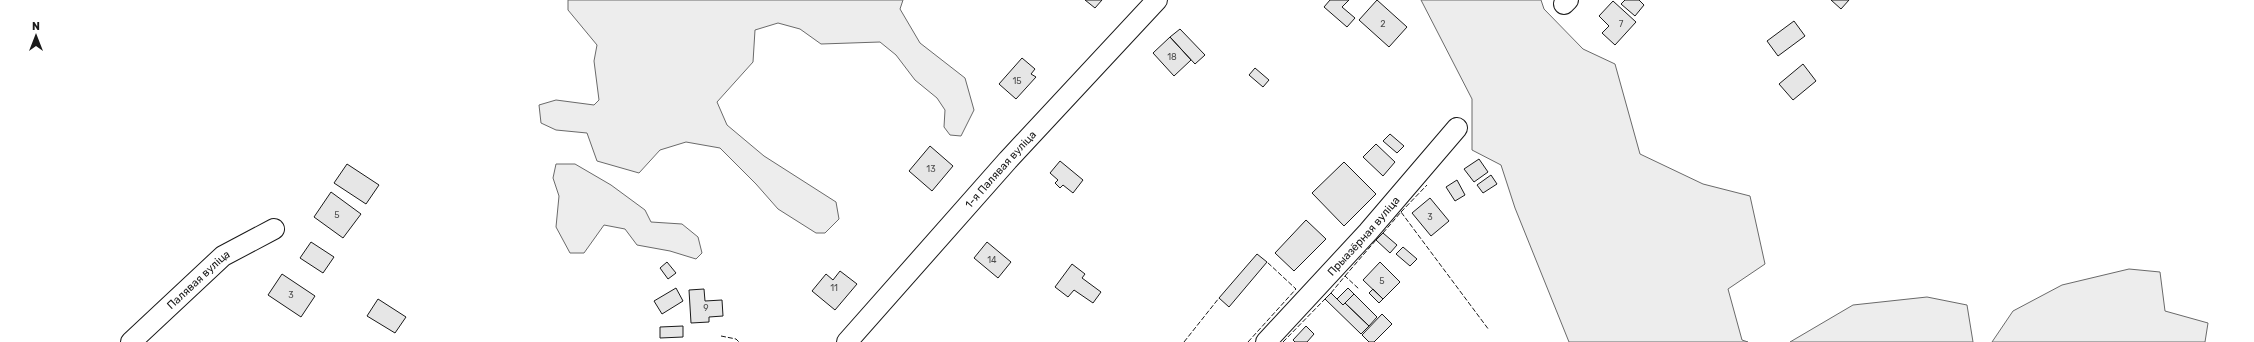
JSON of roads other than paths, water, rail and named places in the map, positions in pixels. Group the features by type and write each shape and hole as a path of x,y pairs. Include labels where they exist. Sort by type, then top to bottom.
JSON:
{"street":[{"name":"1-я Палявая вуліца","path":"847,342 1008,160 1157,0"},
{"name":"Прыазёрная вуліца","path":"1266,342 1368,232 1457,128"},
{"name":"Палявая вуліца","path":"131,342 223,256 274,229"}]}
